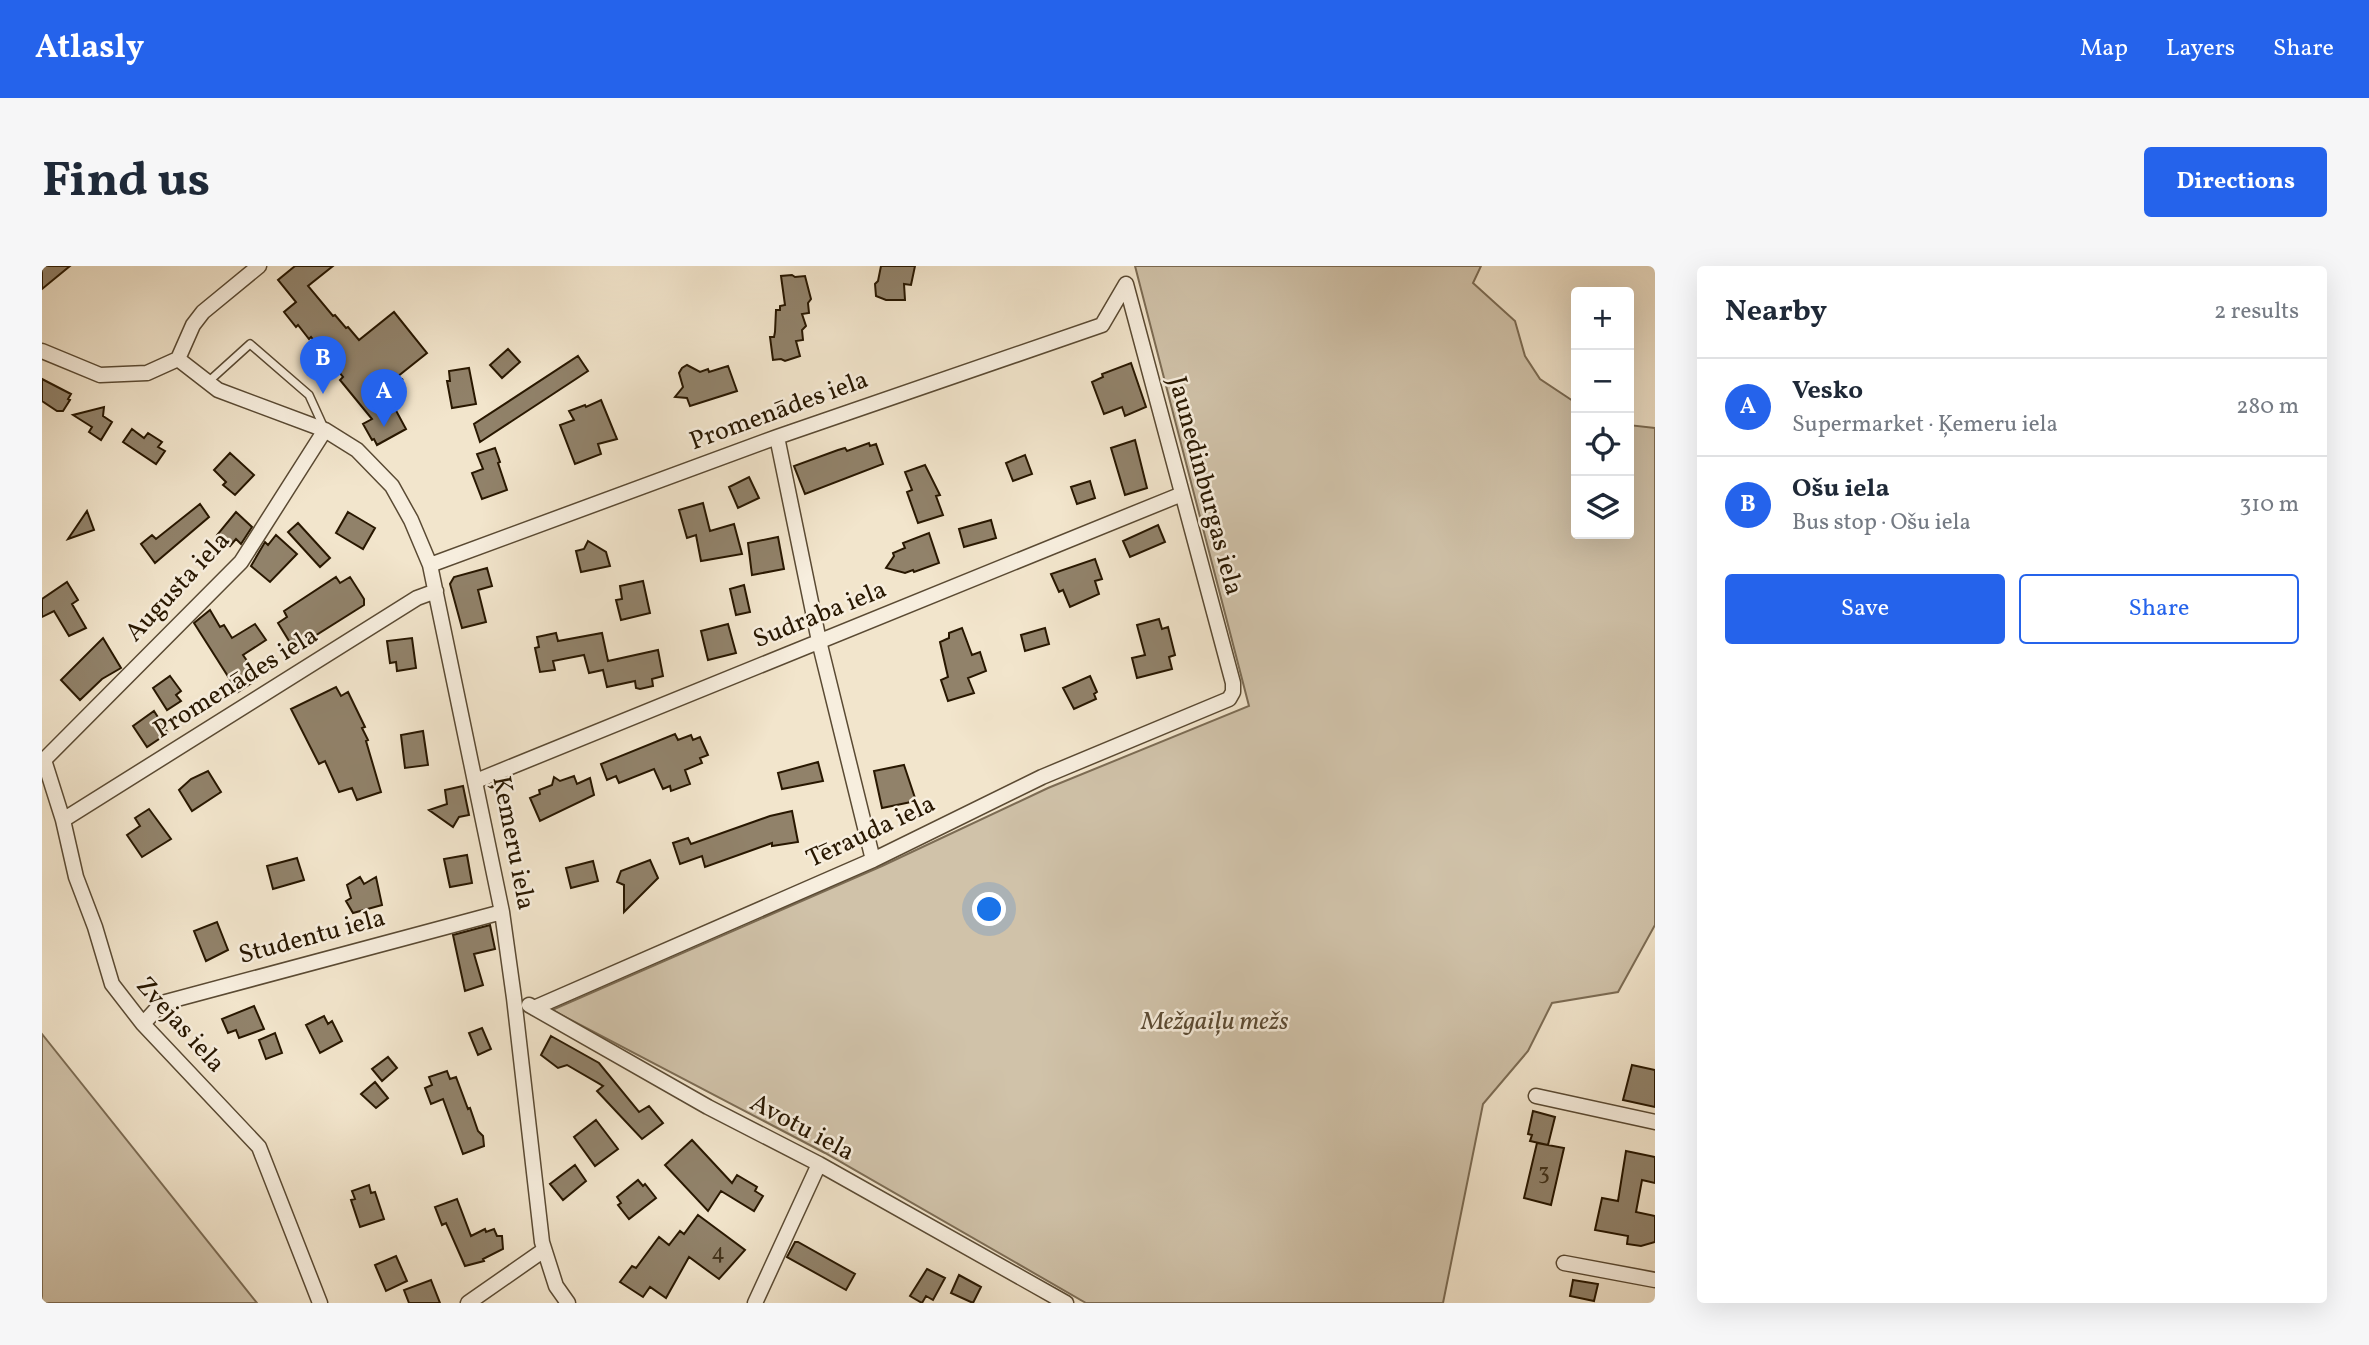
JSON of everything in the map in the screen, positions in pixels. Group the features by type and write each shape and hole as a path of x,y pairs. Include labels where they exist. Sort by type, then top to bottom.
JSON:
{"street":[{"path":"42,351 100,375 147,373 178,359 193,325 203,313 259,266"},
{"name":"Promenādes iela","path":"430,565 776,438 1102,325 1126,284"},
{"name":"Jaunedinburgas iela","path":"1126,284 1233,683 1233,692 1228,699"},
{"name":"Ķemeru iela","path":"178,359 218,390 325,430 356,450 392,486 411,520 430,565 502,912 544,1250 556,1286 568,1303"},
{"name":"Augusta iela","path":"44,760 241,562 325,430"},
{"path":"776,438 819,641 873,860"},
{"name":"Sudraba iela","path":"476,781 1182,494"},
{"name":"Promenādes iela","path":"63,820 417,598 436,591"},
{"name":"Tērauda iela","path":"534,1008 873,860 1042,777 1228,699"},
{"name":"Zvejas iela","path":"44,760 63,820 76,877 95,927 112,985 143,1024 259,1147 320,1303"},
{"name":"Studentu iela","path":"143,1024 162,1003 502,912"},
{"name":"Avotu iela","path":"514,998 708,1107 819,1164 1066,1303"},
{"path":"1536,1096 1655,1122"},
{"path":"755,1303 819,1164"},
{"path":"468,1303 544,1250"},
{"path":"1564,1263 1655,1280"}],"lane":[{"path":"208,382 250,344 309,395 325,430"}],"green space":[{"name":"Mežgaiļu mežs","path":"1135,266 1481,266 1473,283 1515,321 1525,356 1540,379 1571,400 1571,539 1634,539 1634,426 1655,428 1655,925 1618,992 1552,1003 1528,1051 1483,1104 1443,1303 1086,1303 825,1153 552,1010 882,866 1048,788 1249,706"},
{"path":"42,1034 257,1303 42,1303"}],"building":[{"path":"42,266 70,266 42,289"},
{"path":"295,266 333,266 308,286 333,316 359,340 394,312 427,353 392,381 403,379 386,392 406,429 377,445 363,424 372,419 340,380 343,377 311,337 309,339 298,325 296,327 284,312 296,302 278,280"},
{"path":"881,266 915,266 911,285 904,284 905,300 886,300 876,296 875,284"},
{"path":"781,276 805,276 811,299 808,303 809,313 802,314 806,326 802,330 803,340 796,341 800,356 785,361 773,360 770,337 774,337 776,310 785,305"},
{"path":"508,349 520,362 502,378 490,365"},
{"path":"578,356 588,371 480,442 474,424"},
{"path":"1131,363 1146,407 1125,416 1122,407 1104,414 1092,382 1103,377 1102,374"},
{"path":"687,365 700,372 728,366 737,391 690,406 687,398 675,397 683,387 679,373"},
{"path":"469,368 476,404 452,408 447,381 450,381 449,371"},
{"path":"42,379 71,394 63,411 57,411 42,401"},
{"path":"601,400 617,439 598,444 601,454 575,464 560,425 574,420 569,411"},
{"path":"104,407 103,416 112,422 101,440 89,432 92,427 73,415"},
{"path":"132,429 144,438 148,433 162,442 158,447 165,451 156,464 123,442"},
{"path":"1135,440 1147,488 1125,495 1111,448"},
{"path":"869,443 870,446 876,444 883,464 805,494 794,466 838,450 845,448 847,451"},
{"path":"495,448 507,490 482,499 472,473 483,469 477,454"},
{"path":"230,453 254,475 235,495 223,485 226,482 214,470"},
{"path":"1025,455 1032,474 1013,481 1006,463"},
{"path":"925,465 940,495 936,496 943,515 918,523 907,492 912,490 905,472"},
{"path":"749,477 759,498 738,508 729,487"},
{"path":"1090,481 1095,498 1077,504 1071,487"},
{"path":"703,503 710,531 734,524 742,554 701,561 696,535 687,538 679,510"},
{"path":"200,504 209,517 155,563 141,544 152,535 156,539"},
{"path":"87,511 94,530 68,539"},
{"path":"236,512 252,527 241,544 236,539 230,546 217,535"},
{"path":"348,512 375,528 363,549 336,533"},
{"path":"991,520 996,538 964,547 959,529"},
{"path":"298,523 330,558 320,567 288,532"},
{"path":"1158,525 1165,542 1130,557 1123,541"},
{"path":"929,533 939,563 905,573 886,568 894,556 893,553 905,548 903,543"},
{"path":"276,535 297,554 270,582 251,566 265,542 268,545"},
{"path":"778,537 784,569 752,575 748,543"},
{"path":"588,541 606,552 610,566 581,572 576,551 584,549"},
{"path":"1095,559 1102,579 1095,581 1099,594 1070,607 1063,590 1059,592 1051,574"},
{"path":"487,568 492,586 478,590 486,622 462,628 450,584 454,577"},
{"path":"336,577 340,583 350,577 364,599 364,605 294,649 278,623 287,617 284,611"},
{"path":"643,581 650,613 621,620 616,600 622,599 620,586"},
{"path":"67,582 78,600 72,604 86,628 69,636 54,611 42,617 42,599"},
{"path":"744,585 750,612 736,615 730,589"},
{"path":"210,610 220,627 224,625 232,638 255,624 266,640 243,655 259,678 238,692 194,623"},
{"path":"1159,619 1162,629 1168,627 1175,655 1169,657 1172,669 1137,678 1132,658 1145,655 1137,625"},
{"path":"728,624 736,653 708,660 701,631"},
{"path":"962,628 972,655 980,652 986,671 968,678 974,693 948,701 941,680 948,677 940,642 949,638 949,633"},
{"path":"1045,628 1049,644 1025,651 1021,635"},
{"path":"556,633 558,641 602,633 608,661 658,650 663,676 652,679 653,686 640,689 636,688 635,681 607,687 603,670 589,673 584,655 553,661 555,670 540,672 535,648 539,647 537,637"},
{"path":"103,638 121,668 102,679 80,700 61,680"},
{"path":"412,638 416,668 397,671 396,662 390,663 387,641"},
{"path":"170,676 181,691 176,695 181,701 167,710 153,688"},
{"path":"1090,676 1097,692 1094,694 1096,699 1074,709 1063,688"},
{"path":"336,687 341,696 348,692 365,727 362,728 368,740 366,741 381,792 357,800 352,788 339,792 325,761 319,764 291,709"},
{"path":"154,711 168,733 147,747 133,726"},
{"path":"423,731 428,765 405,768 401,735"},
{"path":"675,734 678,740 691,735 693,740 700,737 708,755 700,758 702,763 685,770 690,784 671,791 670,786 663,789 654,769 619,783 616,776 607,780 601,764"},
{"path":"818,762 823,781 782,789 778,773"},
{"path":"904,765 916,801 882,808 874,771"},
{"path":"208,771 221,792 192,811 179,790 191,779"},
{"path":"574,776 577,784 590,778 594,795 540,821 530,798 540,794 539,790 552,785 554,777 560,781"},
{"path":"463,786 469,815 459,817 453,827 429,810 447,804 445,790"},
{"path":"149,809 171,839 142,857 127,835 140,826 135,818"},
{"path":"792,811 798,842 772,846 772,843 705,867 702,856 680,864 673,843 688,838 691,844"},
{"path":"467,855 472,883 450,887 444,859"},
{"path":"297,858 304,880 273,889 267,866"},
{"path":"650,860 658,878 624,912 624,885 617,882 621,871"},
{"path":"593,861 598,881 571,888 566,868"},
{"path":"360,877 364,884 376,877 382,905 353,913 346,901 351,898 347,885"},
{"path":"217,922 228,950 206,961 194,931"},
{"path":"490,925 495,949 474,954 483,985 465,991 453,935"},
{"path":"254,1006 264,1029 239,1038 236,1030 228,1033 222,1019"},
{"path":"324,1016 328,1024 332,1021 342,1041 320,1053 306,1025"},
{"path":"482,1028 491,1049 478,1055 469,1033"},
{"path":"275,1033 282,1053 266,1059 259,1040"},
{"path":"551,1036 599,1063 639,1112 649,1106 663,1123 642,1139 597,1091 603,1086 567,1065 558,1068 541,1055"},
{"path":"388,1057 397,1068 382,1081 372,1069"},
{"path":"1632,1065 1655,1070 1655,1107 1623,1100"},
{"path":"447,1071 450,1079 456,1077 478,1131 483,1136 484,1146 463,1154 443,1099 431,1104 425,1088 432,1085 429,1077"},
{"path":"375,1082 388,1098 376,1108 361,1094"},
{"path":"1533,1111 1555,1117 1548,1145 1530,1141 1532,1135 1528,1134"},
{"path":"596,1120 618,1149 595,1166 574,1137"},
{"path":"692,1140 732,1183 737,1175 757,1187 755,1191 763,1196 754,1211 721,1191 708,1211 665,1165"},
{"path":"1537,1143 1564,1148 1551,1205 1524,1198"},
{"path":"1626,1151 1655,1157 1655,1183 1642,1180 1636,1212 1655,1216 1655,1242 1641,1246 1627,1244 1628,1236 1595,1230 1602,1198 1618,1201"},
{"path":"575,1165 586,1181 563,1200 550,1184"},
{"path":"638,1180 643,1186 645,1184 656,1198 629,1219 618,1205 621,1203 617,1197"},
{"path":"369,1185 371,1193 375,1192 384,1219 360,1227 351,1200 355,1199 352,1191"},
{"path":"457,1199 471,1236 485,1229 486,1232 494,1229 497,1236 502,1236 503,1249 483,1259 484,1261 465,1266 446,1223 442,1225 435,1207"},
{"path":"698,1215 745,1250 719,1279 689,1257 666,1298 650,1287 643,1297 620,1282 632,1266 636,1268 659,1237 669,1245 680,1231 684,1234"},
{"path":"795,1242 855,1274 846,1290 787,1257"},
{"path":"396,1256 407,1281 386,1291 375,1265"},
{"path":"927,1269 945,1278 933,1300 926,1296 922,1303 910,1296"},
{"path":"959,1275 981,1287 973,1303 951,1293"},
{"path":"431,1280 440,1303 409,1303 404,1290"},
{"path":"1573,1280 1598,1284 1594,1301 1570,1296"}],"place":[{"name":"Ošu iela","path":"323,394"},
{"name":"Vesko","path":"384,427"}]}
